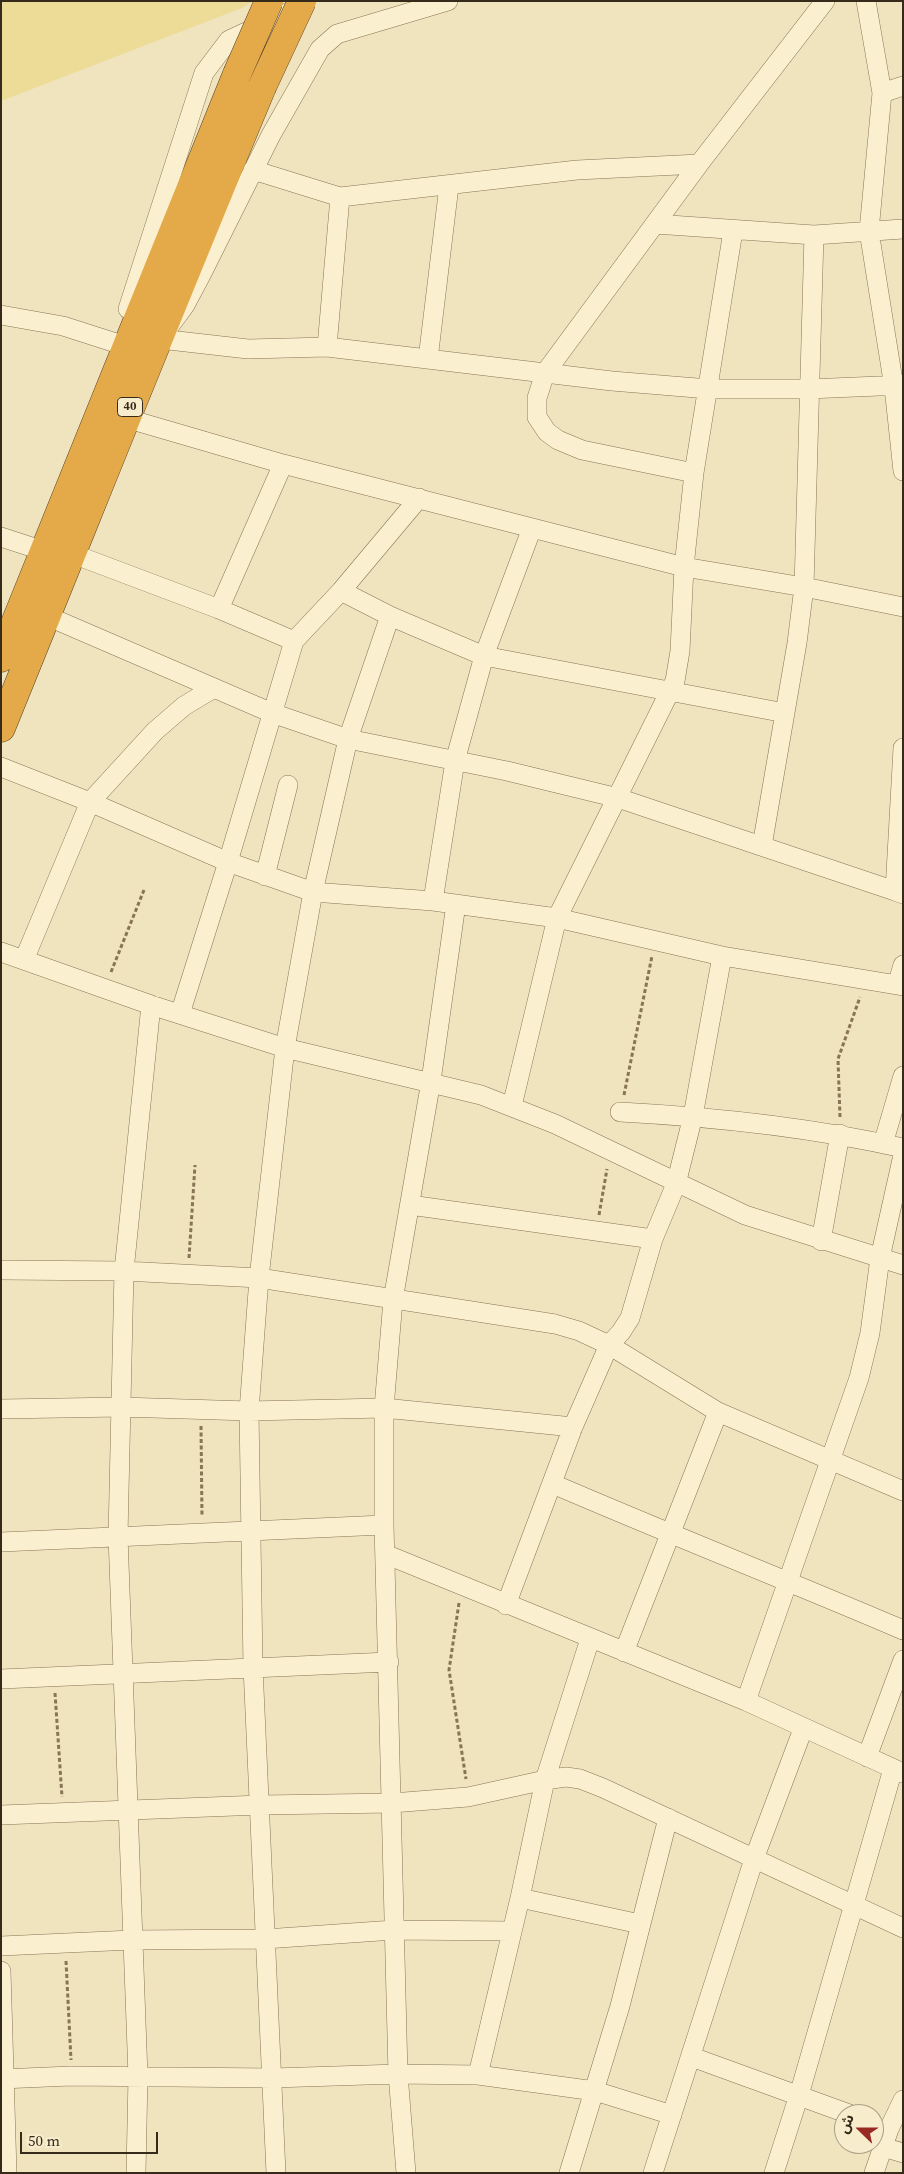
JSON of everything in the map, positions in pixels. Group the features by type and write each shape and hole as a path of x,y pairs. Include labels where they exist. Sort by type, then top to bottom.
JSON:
{"highway":[{"name":"40","path":"1,728 73,554 115,412 237,74 269,1"},
{"name":"40","path":"1,658 44,551 115,412 160,339 188,263 262,87 302,1"}],"street":[{"path":"312,1 230,40 204,73 156,227 116,343 115,412 283,464 684,567 804,587 903,607"},
{"path":"448,1 337,34 327,41 302,78 185,305 160,339 248,350 327,348 545,373 709,388 808,390 898,386"},
{"path":"694,473 582,450 558,440 547,432 537,417 537,398 545,373 699,164 825,1"},
{"path":"866,1 882,94 869,231 898,386 903,471"},
{"path":"882,94 903,86"},
{"path":"253,170 340,197 577,170 699,164"},
{"path":"428,359 449,186"},
{"path":"327,348 340,197"},
{"path":"655,224 733,231 814,235 903,229"},
{"path":"512,1106 557,918 675,681 680,651 684,567 694,473 733,231"},
{"path":"762,846 804,587 808,390 814,235"},
{"path":"1,315 63,326 116,343"},
{"path":"219,609 283,464"},
{"path":"180,1014 294,641 341,590 419,498"},
{"path":"433,901 455,761 484,656 532,528"},
{"path":"1,536 44,551"},
{"path":"73,554 219,609 294,641"},
{"path":"341,590 390,616 484,656 785,713"},
{"path":"47,616 272,713 348,739 544,780 618,798 899,893 903,748"},
{"path":"276,2173 261,1805 253,1666 249,1410 259,1278 285,1048 313,892 348,739 390,616"},
{"path":"24,960 90,802 155,731 184,706 214,688"},
{"path":"1,767 90,802 228,862 313,892 433,901 557,918 722,956 900,985 903,965"},
{"path":"265,876 288,785"},
{"path":"406,2173 398,2074 384,1524 384,1408 393,1300 431,1081 456,904"},
{"path":"1,952 151,1005 285,1048 431,1081 512,1106 555,1124 676,1184 744,1215 821,1241 903,1265"},
{"path":"506,1605 574,1427 609,1344 621,1332 630,1318 653,1239 676,1184 693,1116 722,956"},
{"path":"136,2173 138,2076 118,1536 124,1271 151,1005"},
{"path":"883,1144 903,1076"},
{"path":"620,1112 693,1116 840,1134 903,1148"},
{"path":"821,1241 840,1134"},
{"path":"746,1702 787,1580 831,1462 866,1352 880,1258 903,1155"},
{"path":"410,1205 653,1239"},
{"path":"1,1270 124,1271 187,1276 259,1278 555,1324 579,1331 609,1344 718,1412 831,1462 903,1491"},
{"path":"1,1409 120,1407 201,1410 384,1408 574,1427"},
{"path":"624,1652 718,1412"},
{"path":"552,1484 670,1535 787,1580 903,1630"},
{"path":"1,1542 384,1524"},
{"path":"385,1554 746,1702 898,1771 774,2173"},
{"path":"478,2075 520,1898 545,1780 590,1639"},
{"path":"867,1757 903,1660"},
{"path":"1,1678 253,1666 389,1662"},
{"path":"653,2173 692,2057 754,1859 803,1729"},
{"path":"1,1815 261,1805 392,1804 468,1797 566,1777 580,1779 668,1818 903,1928"},
{"path":"569,2173 620,2006 668,1818"},
{"path":"520,1898 640,1924"},
{"path":"1,1946 132,1940 265,1939 394,1930 511,1931"},
{"path":"1,1971 7,2173"},
{"path":"692,2057 834,2108"},
{"path":"3,2079 71,2076 273,2078 398,2074 478,2075 595,2091 672,2115"},
{"path":"884,2124 903,2100"},
{"path":"884,2146 903,2153"},
{"path":"874,2173 880,2154"}],"path":[{"path":"105,989 144,890"},
{"path":"620,1112 655,941"},
{"path":"840,1134 838,1059 866,980"},
{"path":"187,1276 195,1165"},
{"path":"201,1410 202,1532"},
{"path":"462,1587 449,1670 468,1797"},
{"path":"56,1675 55,1698 64,1813"},
{"path":"65,1943 71,2076"}],"sand":[{"path":"1,1 254,1 242,8 1,101"}]}
